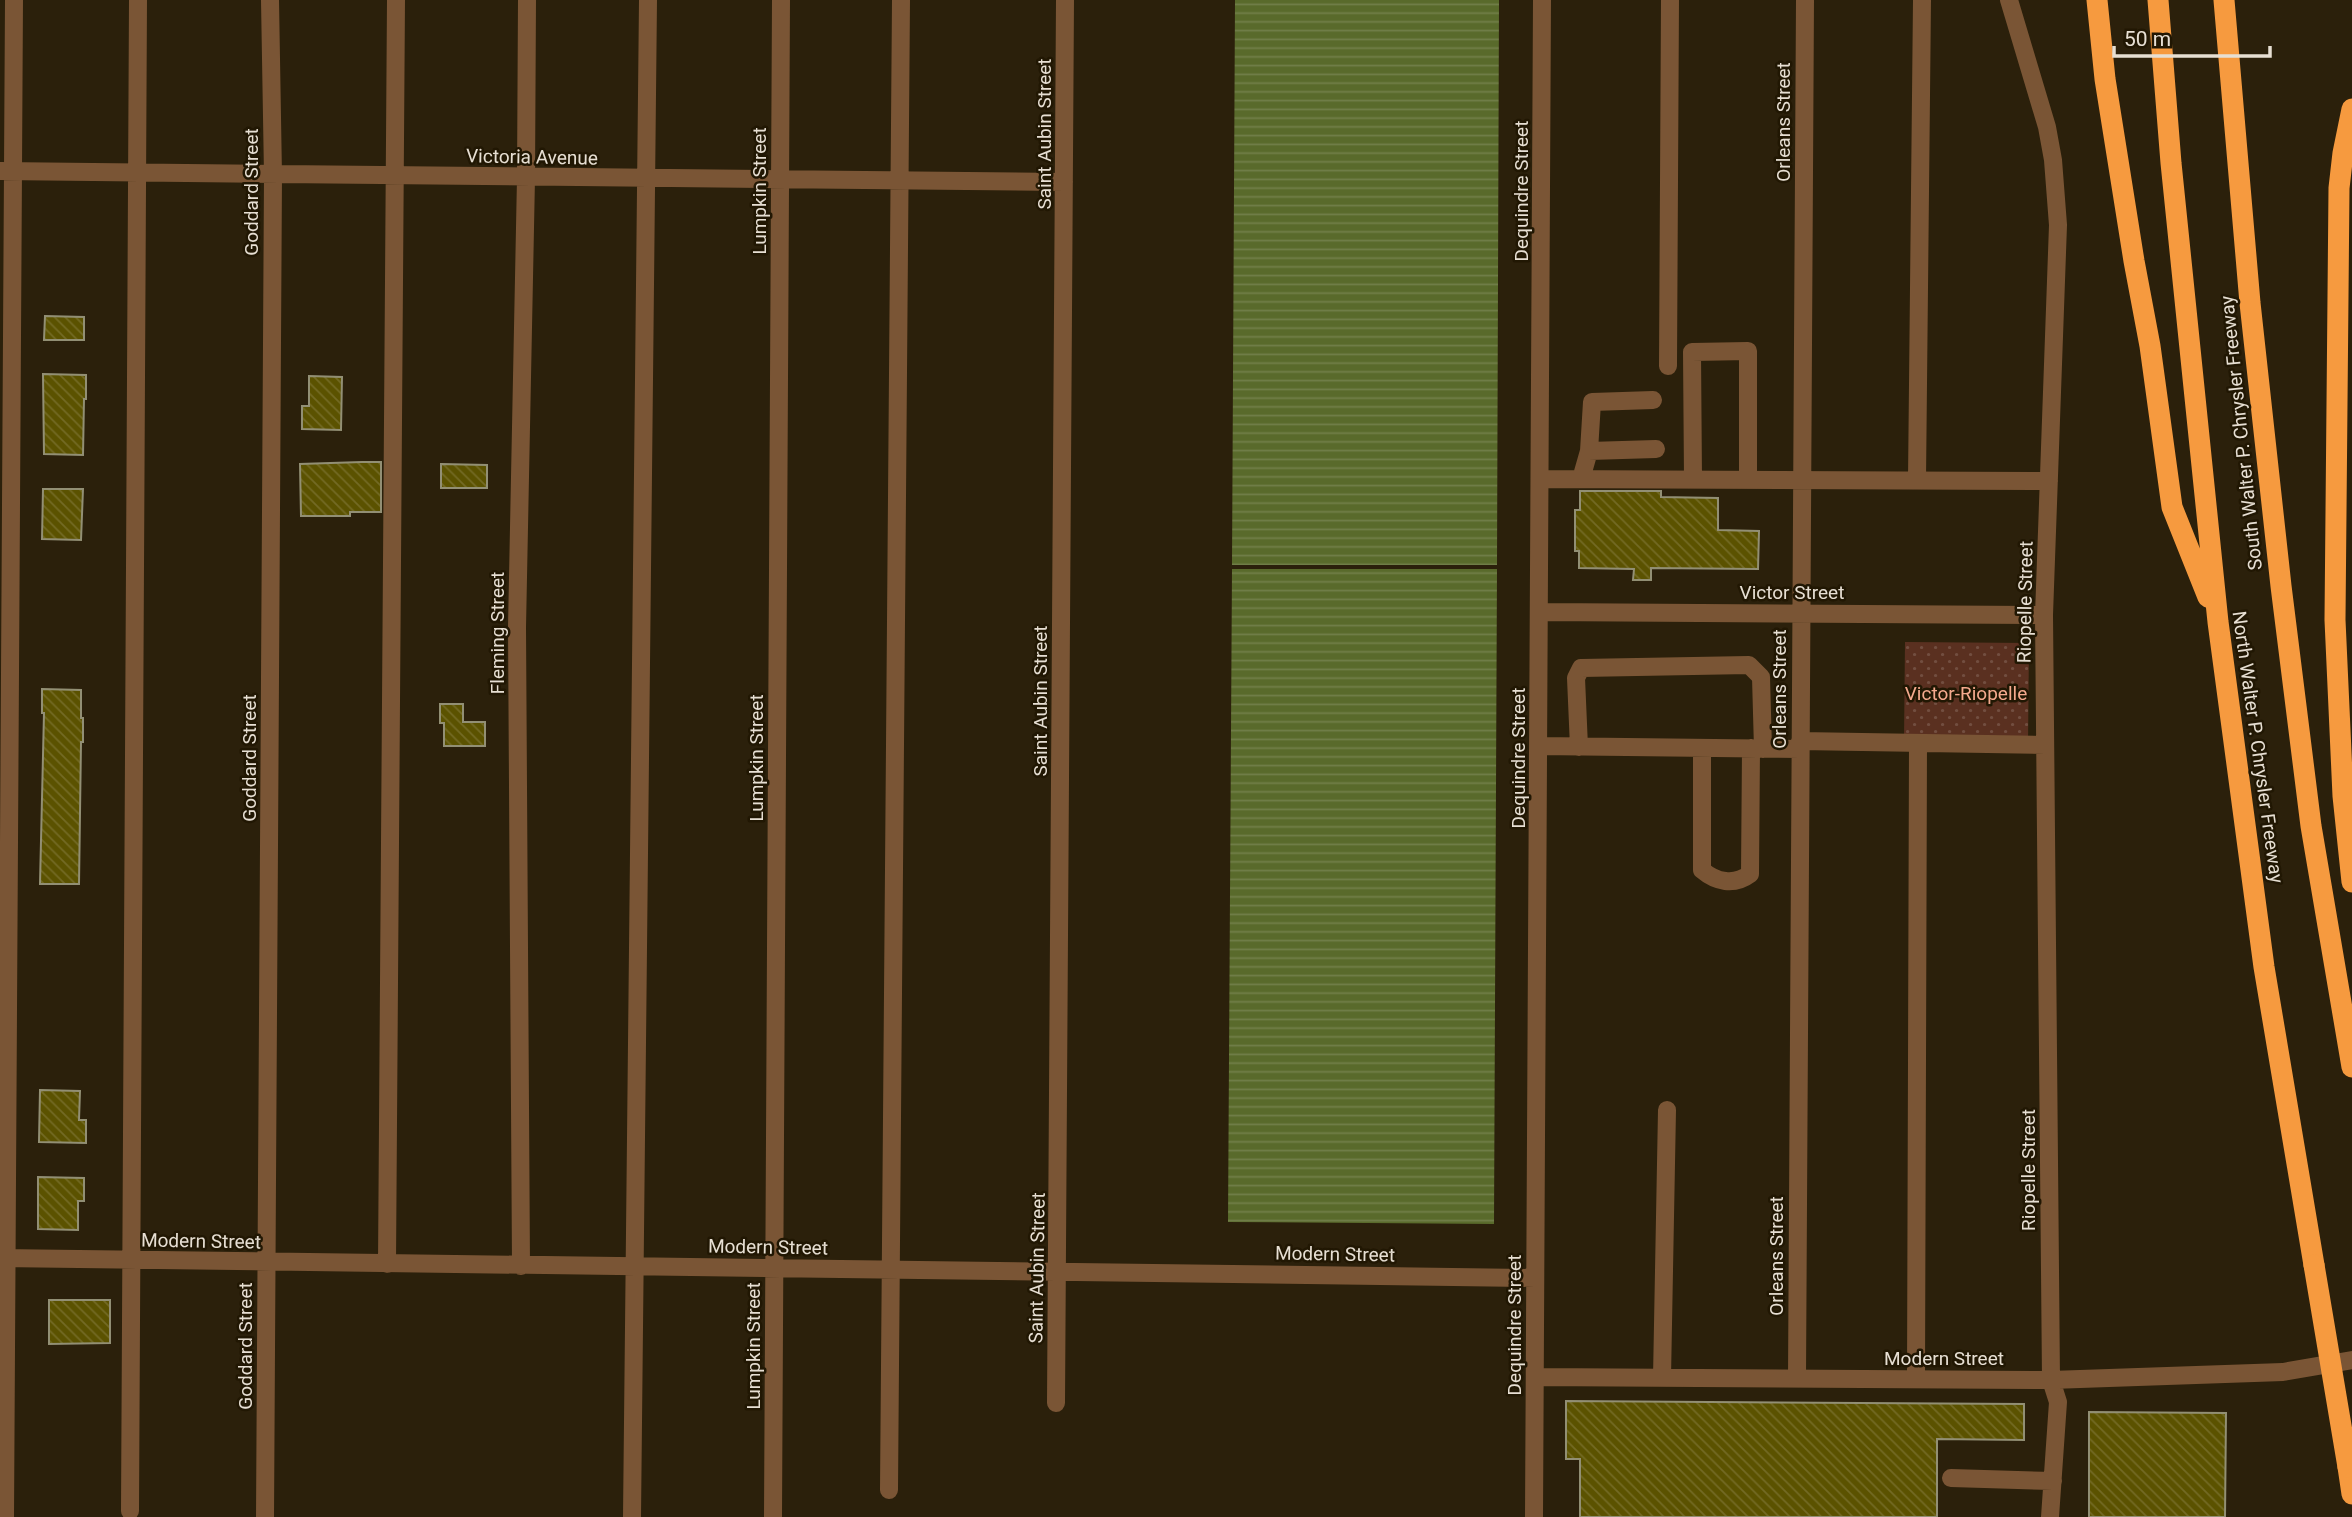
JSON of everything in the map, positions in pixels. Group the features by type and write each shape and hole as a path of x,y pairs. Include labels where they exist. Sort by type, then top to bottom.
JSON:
{"highway":[{"path":"2083,0 2105,79"},
{"path":"2097,0 2105,79 2150,346 2172,507 2218,622"},
{"name":"North Walter P. Chrysler Freeway","path":"2158,0 2171,163 2218,622 2264,967 2352,1494"},
{"name":"South Walter P. Chrysler Freeway","path":"2224,0 2250,303 2282,600 2311,826 2352,1067"},
{"path":"2352,108 2339,188 2334,620 2343,796 2352,882"}],"street":[{"path":"5,1517 3,1258 7,171 14,0"},
{"path":"130,1511 138,0"},
{"name":"Goddard Street","path":"265,1517 273,175 270,0"},
{"path":"387,1264 396,0"},
{"name":"Fleming Street","path":"521,1266 517,627 527,0"},
{"path":"632,1517 648,0"},
{"name":"Lumpkin Street","path":"773,1517 781,0"},
{"path":"889,1490 901,0"},
{"name":"Saint Aubin Street","path":"1056,1403 1065,0"},
{"name":"Dequindre Street","path":"1534,1517 1542,0"},
{"path":"1668,366 1670,0"},
{"name":"Orleans Street","path":"1797,1378 1805,0"},
{"path":"1917,480 1922,0"},
{"name":"Riopelle Street","path":"2009,0 2044,116 2053,160 2058,225 2044,615 2050,1380 2058,1402 2050,1517"},
{"name":"Victoria Avenue","path":"7,171 1065,182"},
{"path":"1693,479 1692,352 1748,351 1748,480"},
{"path":"1581,479 1589,451 1592,402 1654,401"},
{"path":"1589,451 1656,449"},
{"path":"1540,479 2049,481"},
{"name":"Victor Street","path":"1539,612 2044,615"},
{"path":"1579,747 1576,677 1581,668 1749,665 1761,677 1750,874 1741,881 1716,881 1702,870 1702,748"},
{"path":"1539,746 1757,748 1918,743 2045,745"},
{"path":"1916,1379 1918,743"},
{"path":"1662,1378 1668,1110"},
{"name":"Modern Street","path":"3,1258 1535,1278"},
{"name":"Modern Street","path":"1535,1377 2050,1380 2283,1372 2352,1360"},
{"path":"1951,1478 2053,1481"}],"green space":[{"name":"Victor-Riopelle","path":"1905,642 2029,643 2028,743 1904,742"}],"shaded area":[{"path":"1235,0 1499,0 1497,565 1232,565"},
{"path":"1232,569 1497,569 1494,1224 1228,1222"}],"building":[{"path":"45,316 84,317 84,340 44,340"},
{"path":"43,374 86,375 83,455 44,454"},
{"path":"309,376 342,377 341,430 302,429 302,406 309,406"},
{"path":"381,462 381,512 350,512 350,516 301,516 300,464"},
{"path":"441,464 487,465 487,488 441,488"},
{"path":"43,489 83,489 81,540 42,539"},
{"path":"1580,491 1661,491 1661,497 1718,498 1718,530 1759,531 1758,569 1651,568 1651,580 1633,580 1634,569 1579,568 1579,551 1575,551 1575,510 1580,510"},
{"path":"42,689 81,690 83,742 79,884 40,884 44,713"},
{"path":"440,704 463,704 463,722 485,722 485,746 444,746 444,723 440,723"},
{"path":"40,1090 80,1091 79,1120 86,1120 86,1143 39,1142"},
{"path":"38,1177 84,1178 84,1201 78,1201 78,1230 38,1229"},
{"path":"49,1300 110,1300 110,1343 49,1344"},
{"path":"1566,1401 2024,1404 2024,1440 1937,1439 1937,1517 1580,1517 1580,1459 1566,1459"},
{"path":"2089,1412 2226,1413 2225,1517 2089,1517"}]}
